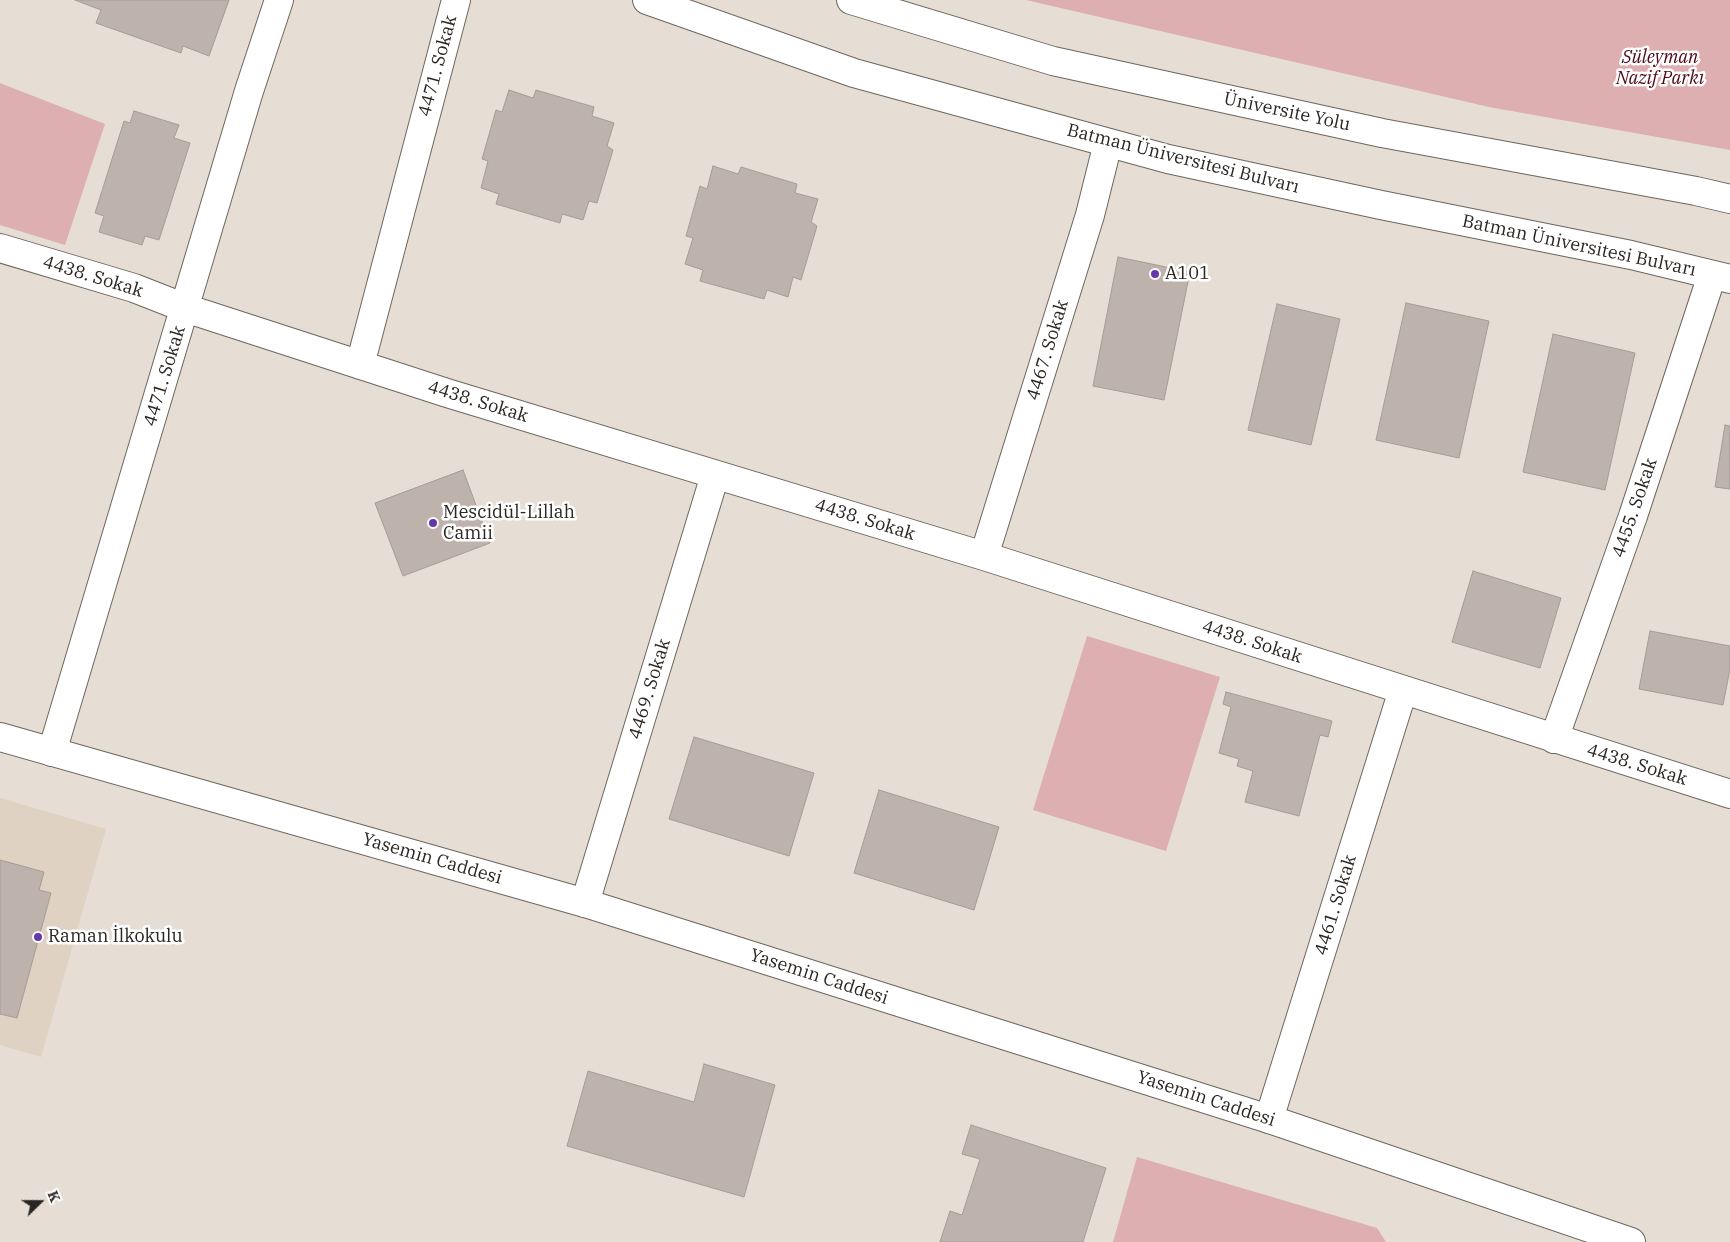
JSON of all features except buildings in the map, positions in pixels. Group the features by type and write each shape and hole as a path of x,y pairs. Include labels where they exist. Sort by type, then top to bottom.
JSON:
{"street":[{"name":"4471. Sokak","path":"52,752 249,91 279,0"},
{"name":"4471. Sokak","path":"360,365 456,0"},
{"name":"Batman Üniversitesi Bulvarı","path":"647,0 854,73 1168,159 1381,205 1631,255 1721,277"},
{"name":"Üniversite Yolu","path":"851,0 1053,61 1382,133 1696,191 1730,199"},
{"name":"4467. Sokak","path":"984,556 1090,215 1108,143"},
{"name":"4438. Sokak","path":"0,248 134,288 185,308 456,396 984,556 1730,794"},
{"name":"4455. Sokak","path":"1554,739 1633,516 1721,277"},
{"name":"4469. Sokak","path":"585,903 715,475"},
{"name":"4461. Sokak","path":"1269,1119 1403,690"},
{"name":"Yasemin Caddesi","path":"0,737 585,903 1269,1119 1631,1242"}],"shaded area":[{"name":"Raman İlkokulu","path":"0,798 106,829 41,1057 0,1045"}],"green space":[{"name":"Süleyman Nazif Parkı","path":"1026,0 1730,0 1730,150 1489,107"},
{"path":"0,83 105,124 65,245 0,225"},
{"path":"1087,636 1220,677 1166,851 1033,810"},
{"path":"1137,1157 1377,1228 1386,1242 1113,1242"}],"place":[{"name":"A101","path":"1155,274"},
{"name":"Mescidül-Lillah Camii","path":"433,523"},
{"name":"Raman İlkokulu","path":"38,937"}]}
